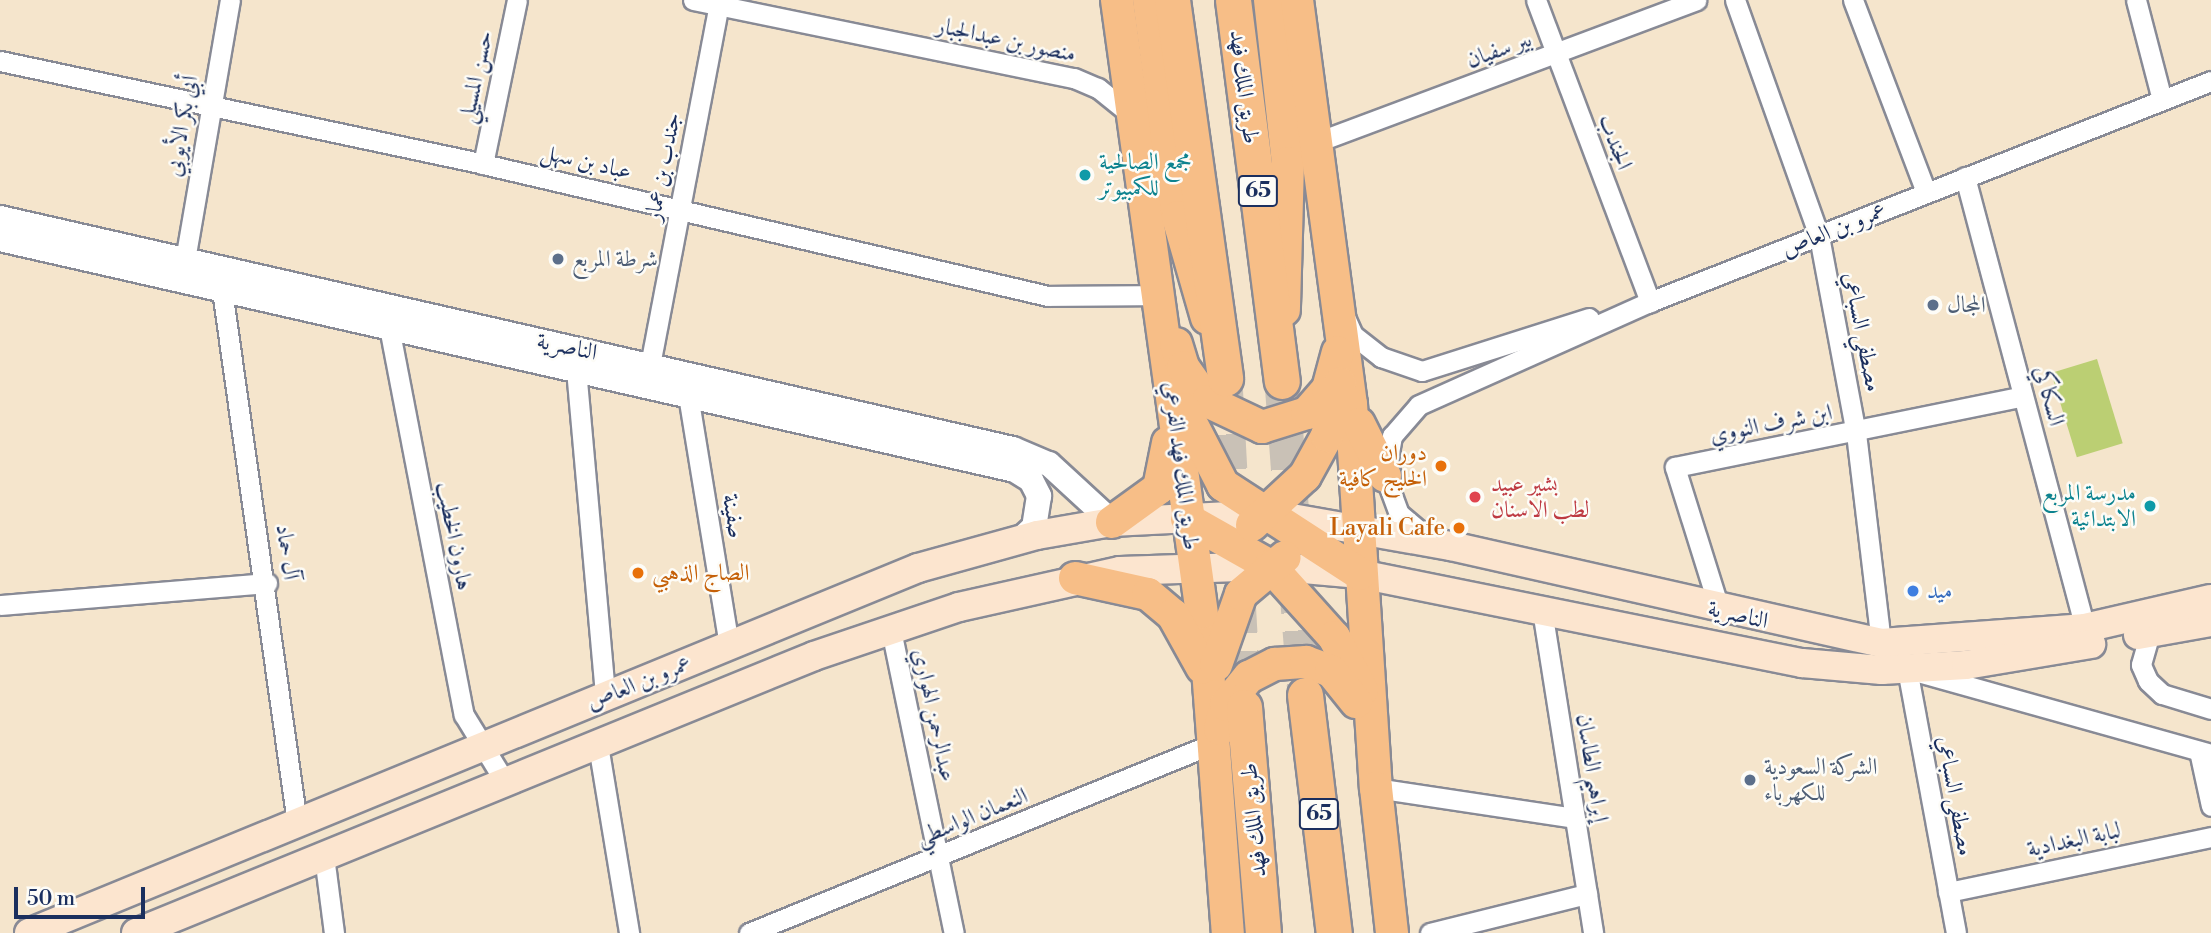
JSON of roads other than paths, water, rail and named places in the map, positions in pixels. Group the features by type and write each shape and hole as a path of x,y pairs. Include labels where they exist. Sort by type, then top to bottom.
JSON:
{"highway":[{"path":"1172,0 1225,378"},
{"name":"طريق الملك فهد","path":"1233,0 1282,381"},
{"name":"65","path":"1305,695 1334,933"},
{"name":"طريق الملك فهد","path":"1244,707 1264,933"}],"main road":[{"name":"طريق الملك فهد الفرعي","path":"1117,0 1162,295 1186,519 1210,684 1213,759 1227,933"},
{"path":"1149,0 1178,216 1225,378"},
{"path":"1270,0 1288,163 1282,381"},
{"path":"1297,0 1351,404 1360,574 1375,767 1392,933"},
{"path":"1162,295 1183,367 1207,401 1262,427 1307,413 1328,389 1338,363 1337,305"},
{"path":"1194,567 1269,514 1306,476 1327,436 1345,366"},
{"path":"1170,379 1223,485 1269,514 1307,544 1360,574"},
{"path":"1112,522 1159,488 1167,468 1170,379"},
{"path":"1351,404 1385,476"},
{"name":"عمرو بن العاص","path":"29,933 918,568 1021,539 1112,522 1269,514"},
{"name":"الناصرية","path":"1269,514 1451,546 1720,611 1881,643 2085,628 2211,599"},
{"path":"1186,519 1270,566 1334,637 1359,677 1375,767"},
{"path":"1210,684 1241,594 1270,566 1307,544 1358,530"},
{"name":"عمرو بن العاص","path":"136,933 598,744 891,630 1075,578 1194,567 1270,566"},
{"name":"الناصرية","path":"1270,566 1360,574 1802,663 1907,669 1966,666 2211,622"},
{"path":"1075,578 1148,594 1162,605 1191,643 1210,684"},
{"path":"1213,759 1226,705 1249,677 1275,664 1306,662 1331,671 1352,690 1375,767"}],"street":[{"name":"أبي بكر الأيوبي","path":"185,260 209,107 230,0"},
{"name":"حسن المسيلي","path":"483,164 517,0"},
{"name":"منصور بن عبدالجبار","path":"693,0 720,3 1074,78 1098,88 1134,117"},
{"name":"الجندب","path":"1536,0 1649,302"},
{"name":"بير سفيان","path":"1317,142 1696,0"},
{"name":"مصطفي السباعي","path":"1735,0 1819,236 1856,433 1881,643"},
{"path":"1853,0 1926,192"},
{"path":"2136,0 2162,100"},
{"name":"جندب بن عمار","path":"648,375 720,3"},
{"name":"عباد بن سهل","path":"0,61 483,164 1048,296 1162,295"},
{"name":"عمرو بن العاص","path":"1385,476 1392,436 1404,419 1460,386 1649,302 2211,81"},
{"name":"السكاكي","path":"1965,177 2085,628"},
{"name":"الناصرية","path":"0,218 185,260 648,375 1013,449 1049,464 1112,522"},
{"name":"الناصرية","path":"0,239 576,369 648,375 688,395 1014,470 1031,480 1039,496 1034,527 1021,539"},
{"name":"آل حماد","path":"222,289 267,583 297,823"},
{"path":"1337,305 1353,335 1381,357 1422,372 1506,340 1649,302"},
{"name":"هارون الخطيب","path":"389,327 464,715 487,747 505,782"},
{"path":"576,369 605,697"},
{"name":"صفينة","path":"688,395 729,646"},
{"name":"ابن شرف النووي","path":"1720,611 1675,467 1856,433 2023,396"},
{"path":"1385,476 1395,505 1413,529 1451,546"},
{"path":"0,605 267,583"},
{"name":"إبراهيم الطاسان","path":"1542,610 1593,933"},
{"name":"عبدالرحمن الهواري","path":"891,630 954,933"},
{"path":"2150,633 2141,658 2148,681 2162,694 2211,709"},
{"path":"1907,669 2205,753 2211,806"},
{"name":"مصطفى السباعي","path":"1907,669 1956,933"},
{"path":"598,744 629,933"},
{"name":"النعمان الواسطي","path":"749,933 939,858 1213,759"},
{"path":"1375,767 1575,818"},
{"name":"لبابة البغدادية","path":"1948,892 2211,837"},
{"path":"324,856 334,933"},
{"path":"1430,933 1587,894"}],"tunnel":[{"path":"1225,381 1232,510"},
{"path":"1282,381 1292,517"},
{"path":"1296,577 1305,695"},
{"path":"1238,598 1244,707"}],"place":[{"name":"مجمع الصالحية للكمبيوتر","path":"1085,175"},
{"name":"شرطة المربع","path":"558,259"},
{"name":"المجال","path":"1933,305"},
{"name":"دوران الخليج كافية","path":"1441,466"},
{"name":"بشير عبيد لطب الاسنان","path":"1475,497"},
{"name":"مدرسة المربع الابتدائية","path":"2150,506"},
{"name":"Layali Cafe","path":"1459,528"},
{"name":"الصاج الذهبي","path":"638,573"},
{"name":"ميد","path":"1913,591"},
{"name":"الشركة السعودية للكهرباء","path":"1750,780"}]}
